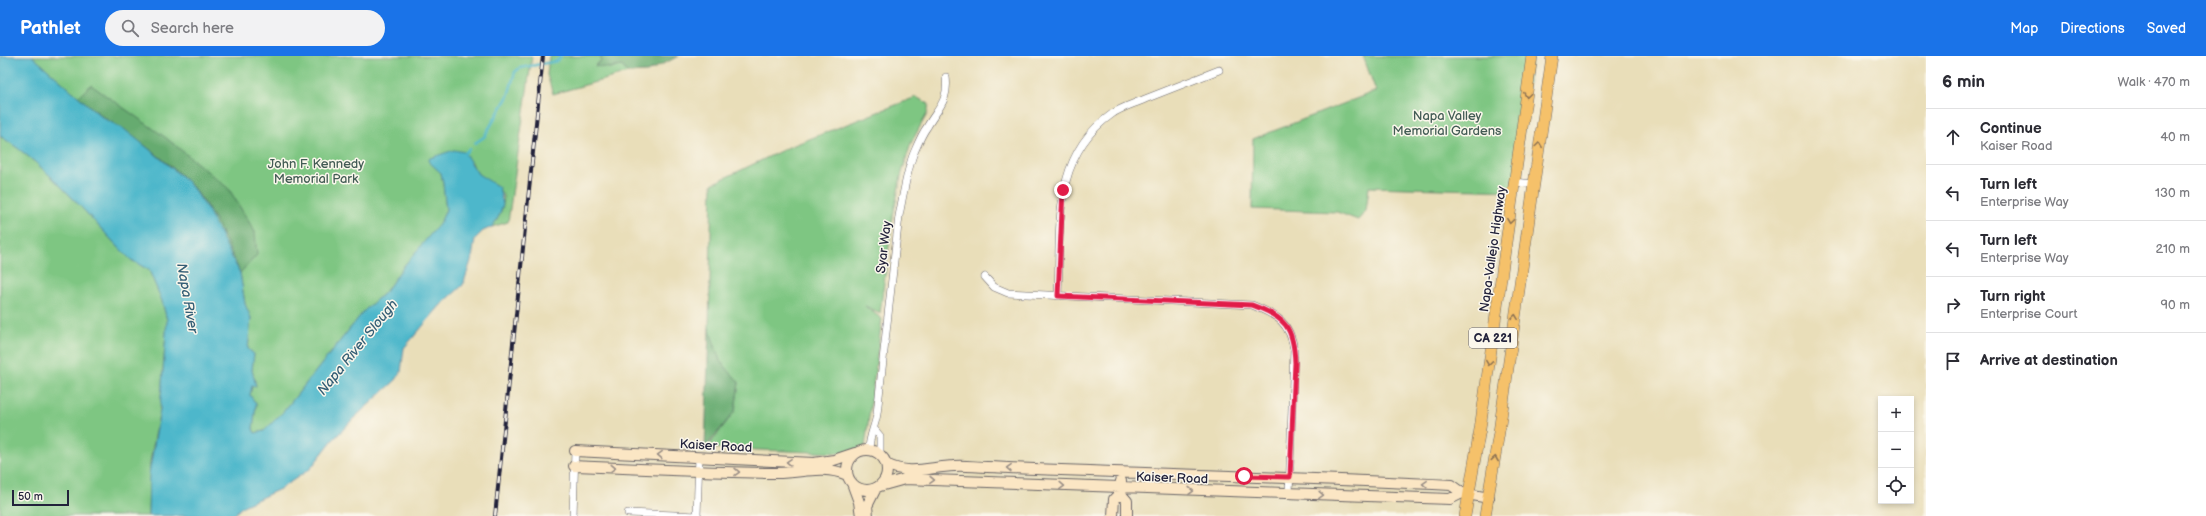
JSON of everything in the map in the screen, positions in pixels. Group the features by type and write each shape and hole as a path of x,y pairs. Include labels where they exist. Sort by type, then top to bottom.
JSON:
{"main road":[{"name":"Napa-Vallejo Highway","path":"1465,516 1466,493 1515,182 1532,56"},
{"name":"CA 221","path":"1485,516 1552,56"}],"street":[{"path":"1058,296 1063,190 1068,170 1080,147 1098,126 1122,109 1219,70"},
{"name":"Syar Way","path":"868,450 869,436 875,430 903,196 914,154 926,128 945,99 947,88 946,77"},
{"path":"1515,182 1534,184"},
{"path":"985,277 994,287 1008,293 1252,305 1274,313 1290,332 1294,350 1289,494"},
{"name":"Syar Way","path":"875,430 880,436 880,454"},
{"path":"861,516 859,502 849,479 848,462 855,453 868,450 880,454 886,464 886,476 867,506 868,516"},
{"path":"573,516 575,451"},
{"name":"Kaiser Road","path":"575,451 814,463 834,460 855,453"},
{"path":"628,513 698,516 699,457"},
{"name":"Kaiser Road","path":"886,464 898,470 910,472 955,466 1122,473 1290,477 1451,485 1466,493 1488,498"},
{"name":"Kaiser Road","path":"574,466 698,472 788,473 827,468 849,479"},
{"path":"1122,473 1121,490 1127,501 1126,516"},
{"path":"849,479 863,490 878,487"},
{"name":"Kaiser Road","path":"878,487 905,479 1121,490 1450,499 1466,493"},
{"path":"1113,516 1114,499 1121,490"}],"green space":[{"name":"John F. Kennedy Memorial Park","path":"32,56 532,56 508,222 492,227 501,212 504,201 502,194 497,188 476,172 472,162 432,163 441,173 443,183 446,210 440,223 403,267 386,291 364,311 284,411 264,431 255,433 253,429 256,404 250,395 252,386 256,386 252,370 254,354 248,349 251,318 245,304 240,273 103,118"},
{"path":"549,56 601,56 601,61 595,65 609,68 622,66 628,73 553,94 547,75"},
{"path":"601,56 679,56 647,72 628,73 622,66 609,68 595,66 601,61"},
{"name":"Napa Valley Memorial Gardens","path":"1363,56 1532,56 1514,191 1369,187 1366,211 1358,220 1337,212 1252,209 1253,139 1376,91"},
{"path":"91,85 165,137 229,189 255,232 257,255 240,273 218,224 204,201 187,181 161,158 78,97"},
{"path":"916,97 929,104 927,114 911,143 901,176 893,216 880,313 865,306 882,319 864,454 707,448 735,411 739,383 720,361 709,328 712,184 789,147"},
{"path":"0,136 19,149 53,178 131,260 149,270 162,301 167,320 160,410 150,462 148,516 0,516"},
{"path":"709,328 720,361 739,382 735,411 705,448"}],"water":[{"name":"Napa River","path":"0,56 32,56 103,118 124,129 187,181 208,210 240,273 245,304 251,318 248,349 254,354 252,370 256,386 252,386 250,395 256,404 253,429 255,433 264,431 284,411 364,311 386,291 403,267 440,223 446,210 443,183 441,173 428,161 430,158 454,150 464,152 478,174 499,187 503,204 499,216 492,227 483,231 475,239 472,258 463,285 440,306 404,348 401,372 396,380 354,418 332,441 310,469 280,489 243,506 232,516 148,516 149,474 160,410 167,320 162,301 149,270 131,260 53,178 19,149 0,136"}],"waterway":[{"path":"475,143 484,137 508,96 515,72 520,68 557,61 561,56"},
{"name":"Napa River Slough","path":"464,154 469,149"}],"railway":[{"path":"495,516 543,56"}],"route":[{"path":"1063,190 1058,296 1252,305 1274,313 1281,319 1290,332 1295,363 1290,477 1244,476"}]}
